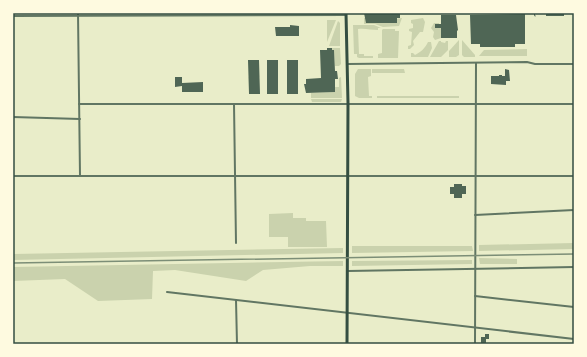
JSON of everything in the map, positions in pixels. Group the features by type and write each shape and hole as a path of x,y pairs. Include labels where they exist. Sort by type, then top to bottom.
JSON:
{"main road":[{"path":"346,14 348,64 347,344"}],"street":[{"path":"78,13 80,176"},
{"path":"13,16 346,14"},
{"path":"348,64 527,62 535,64 574,64"},
{"path":"475,344 476,63"},
{"path":"79,104 574,104"},
{"path":"234,104 236,243"},
{"path":"13,117 80,119"},
{"path":"13,176 574,176"},
{"path":"475,215 574,210"},
{"path":"348,271 574,267"},
{"path":"167,292 574,339"},
{"path":"475,296 574,307"},
{"path":"236,300 237,344"}],"green space":[{"path":"364,18 366,18 366,23 402,18 399,26 383,27 375,24 364,24"},
{"path":"423,18 425,22 423,32 420,32 413,41 414,45 408,49 408,46 411,45 412,32 409,31 409,29 413,28 411,20"},
{"path":"327,20 336,20 327,42"},
{"path":"338,21 340,23 340,46 329,46"},
{"path":"434,23 439,23 435,24 435,28 441,28 441,38 435,40 433,37 434,32 431,28"},
{"path":"353,25 374,25 381,28 378,28 378,30 358,29 359,54 364,54 364,56 373,56 373,58 359,58 357,57 357,54 354,54"},
{"path":"383,29 395,29 395,31 399,31 398,58 378,58 378,54 382,53"},
{"path":"459,40 459,55 456,57 449,57 449,51"},
{"path":"462,40 475,55 475,57 464,57 462,55"},
{"path":"439,41 445,43 448,41 448,50 441,57 430,57"},
{"path":"428,42 431,42 432,48 428,57 411,57 411,53 415,55 419,53"},
{"path":"332,48 340,48 341,64 339,66 335,66 334,50 332,50"},
{"path":"527,49 527,56 479,56 484,50"},
{"path":"358,69 371,69 371,76 368,77 369,96 372,96 372,98 359,98 355,96 355,74"},
{"path":"372,69 404,69 405,73 372,73"},
{"path":"341,77 342,98 311,98 311,93 335,92 335,87 339,87 339,78"},
{"path":"377,96 459,96 459,98 377,98"},
{"path":"311,99 342,99 341,102 312,102"},
{"path":"293,213 293,218 306,218 306,221 326,221 327,247 288,247 288,237 269,237 269,214"},
{"path":"574,243 574,249 479,251 479,245"},
{"path":"352,246 472,246 473,251 352,253"},
{"path":"343,248 343,253 13,260 13,254"},
{"path":"479,258 517,259 517,264 480,264"},
{"path":"472,260 472,264 352,266 352,261"},
{"path":"343,261 343,266 310,266 263,270 246,281 175,270 153,271 152,299 98,301 65,279 13,281 13,267"}],"building":[{"path":"364,13 400,13 400,18 397,18 397,23 366,23"},
{"path":"546,13 564,13 564,16 546,16"},
{"path":"525,14 525,44 515,44 515,47 480,47 480,44 471,44 470,15"},
{"path":"441,15 456,15 458,30 457,38 441,38 441,28 435,28 435,24 441,24"},
{"path":"290,25 299,26 299,36 276,36 275,27 290,27"},
{"path":"327,48 332,48 332,50 334,50 335,71 337,71 338,79 335,79 335,92 306,93 304,84 306,84 306,79 321,78 320,50 327,50"},
{"path":"248,60 259,60 260,94 249,94"},
{"path":"267,60 278,60 278,94 267,94"},
{"path":"287,60 298,60 298,94 287,94"},
{"path":"505,69 509,70 510,81 506,81 506,85 491,84 491,76 505,76"},
{"path":"175,77 182,77 182,83 203,82 203,92 182,92 182,86 175,87"},
{"path":"454,184 462,184 462,186 466,186 466,194 462,194 462,198 454,198 454,194 450,194 450,187 454,187"},
{"path":"485,334 489,334 489,339 486,339 486,344 481,344 481,337 485,337"}],"railway":[{"path":"13,263 574,254"}]}
